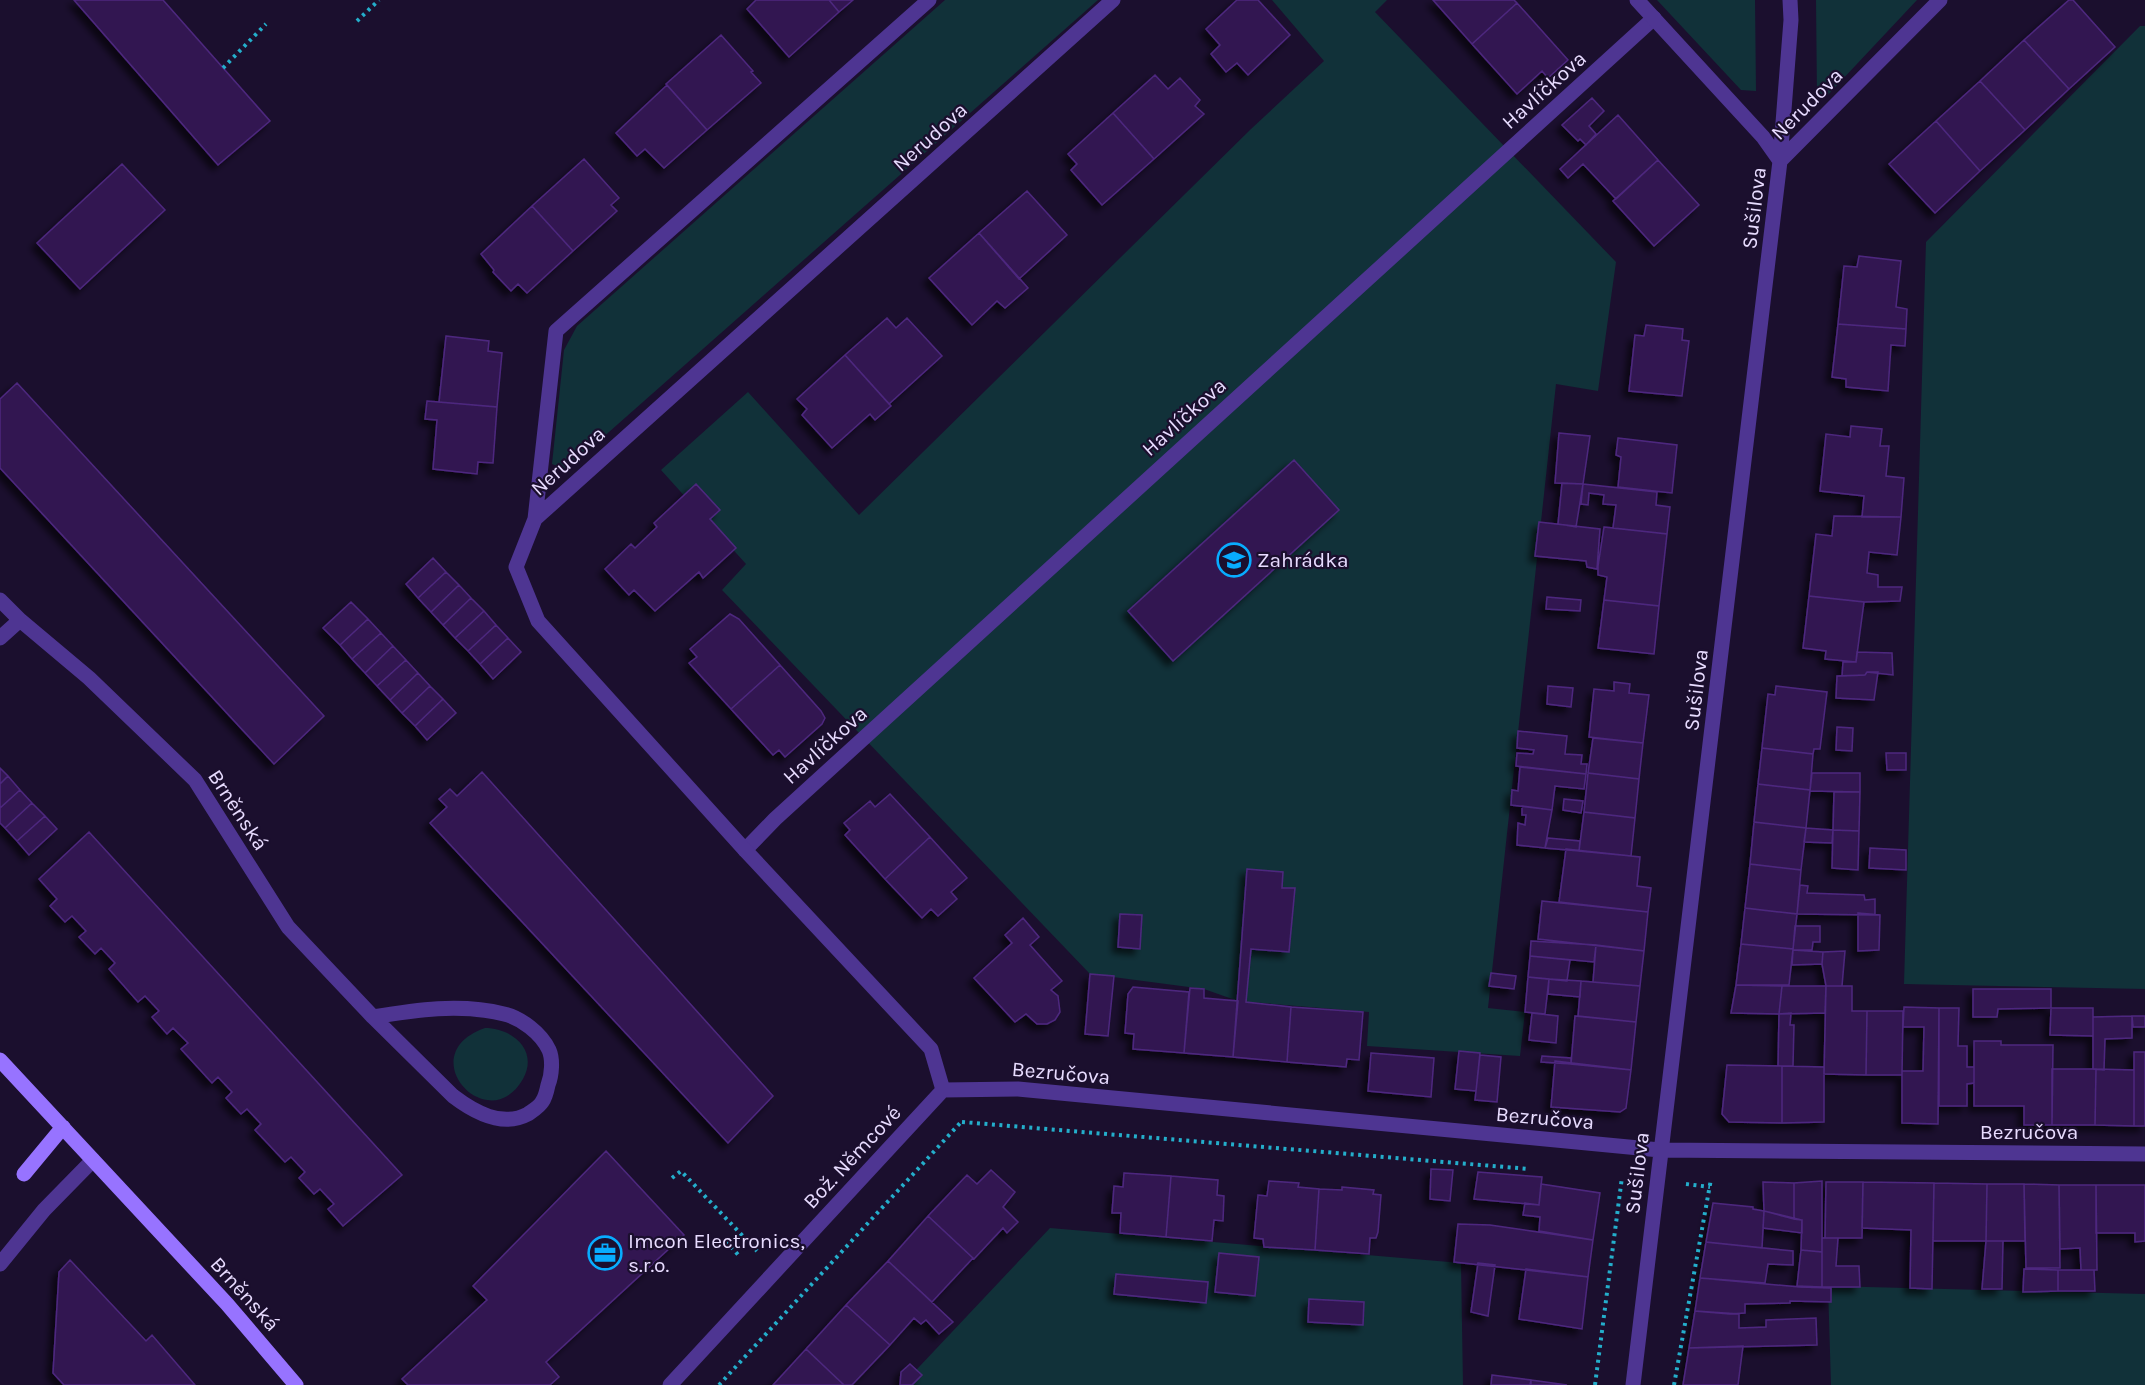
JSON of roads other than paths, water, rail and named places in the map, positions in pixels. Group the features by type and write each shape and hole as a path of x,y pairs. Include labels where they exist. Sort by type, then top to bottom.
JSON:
{"street":[{"name":"Nerudova","path":"536,519 556,331 929,0"},
{"name":"Nerudova","path":"536,519 1113,0"},
{"name":"Nerudova","path":"1637,0 1763,137 1780,161 1940,0"},
{"name":"Sušilova","path":"1633,1385 1780,161 1791,20 1790,0"},
{"name":"Havlíčkova","path":"745,850 775,819 1654,18"},
{"path":"536,519 516,567 538,621 745,850 931,1048 943,1089"},
{"name":"Brněnská","path":"0,600 88,678 195,780 288,927 373,1017 453,1096 468,1107 501,1119 517,1119 542,1103 550,1082 552,1064 549,1050 539,1036 525,1023 505,1014 456,1008 414,1010 373,1017"},
{"path":"0,638 20,620"},
{"name":"Brněnská","path":"0,1060 227,1305 296,1385"},
{"name":"Bezručova","path":"943,1089 1018,1089 1660,1150 2145,1154"},
{"name":"Bož. Němcové","path":"670,1385 943,1089"},
{"path":"24,1174 63,1127"},
{"path":"0,1263 44,1210 93,1160"}],"place":[{"name":"Zahrádka","path":"1234,560"},
{"name":"Imcon Electronics, s.r.o.","path":"605,1253"}]}
